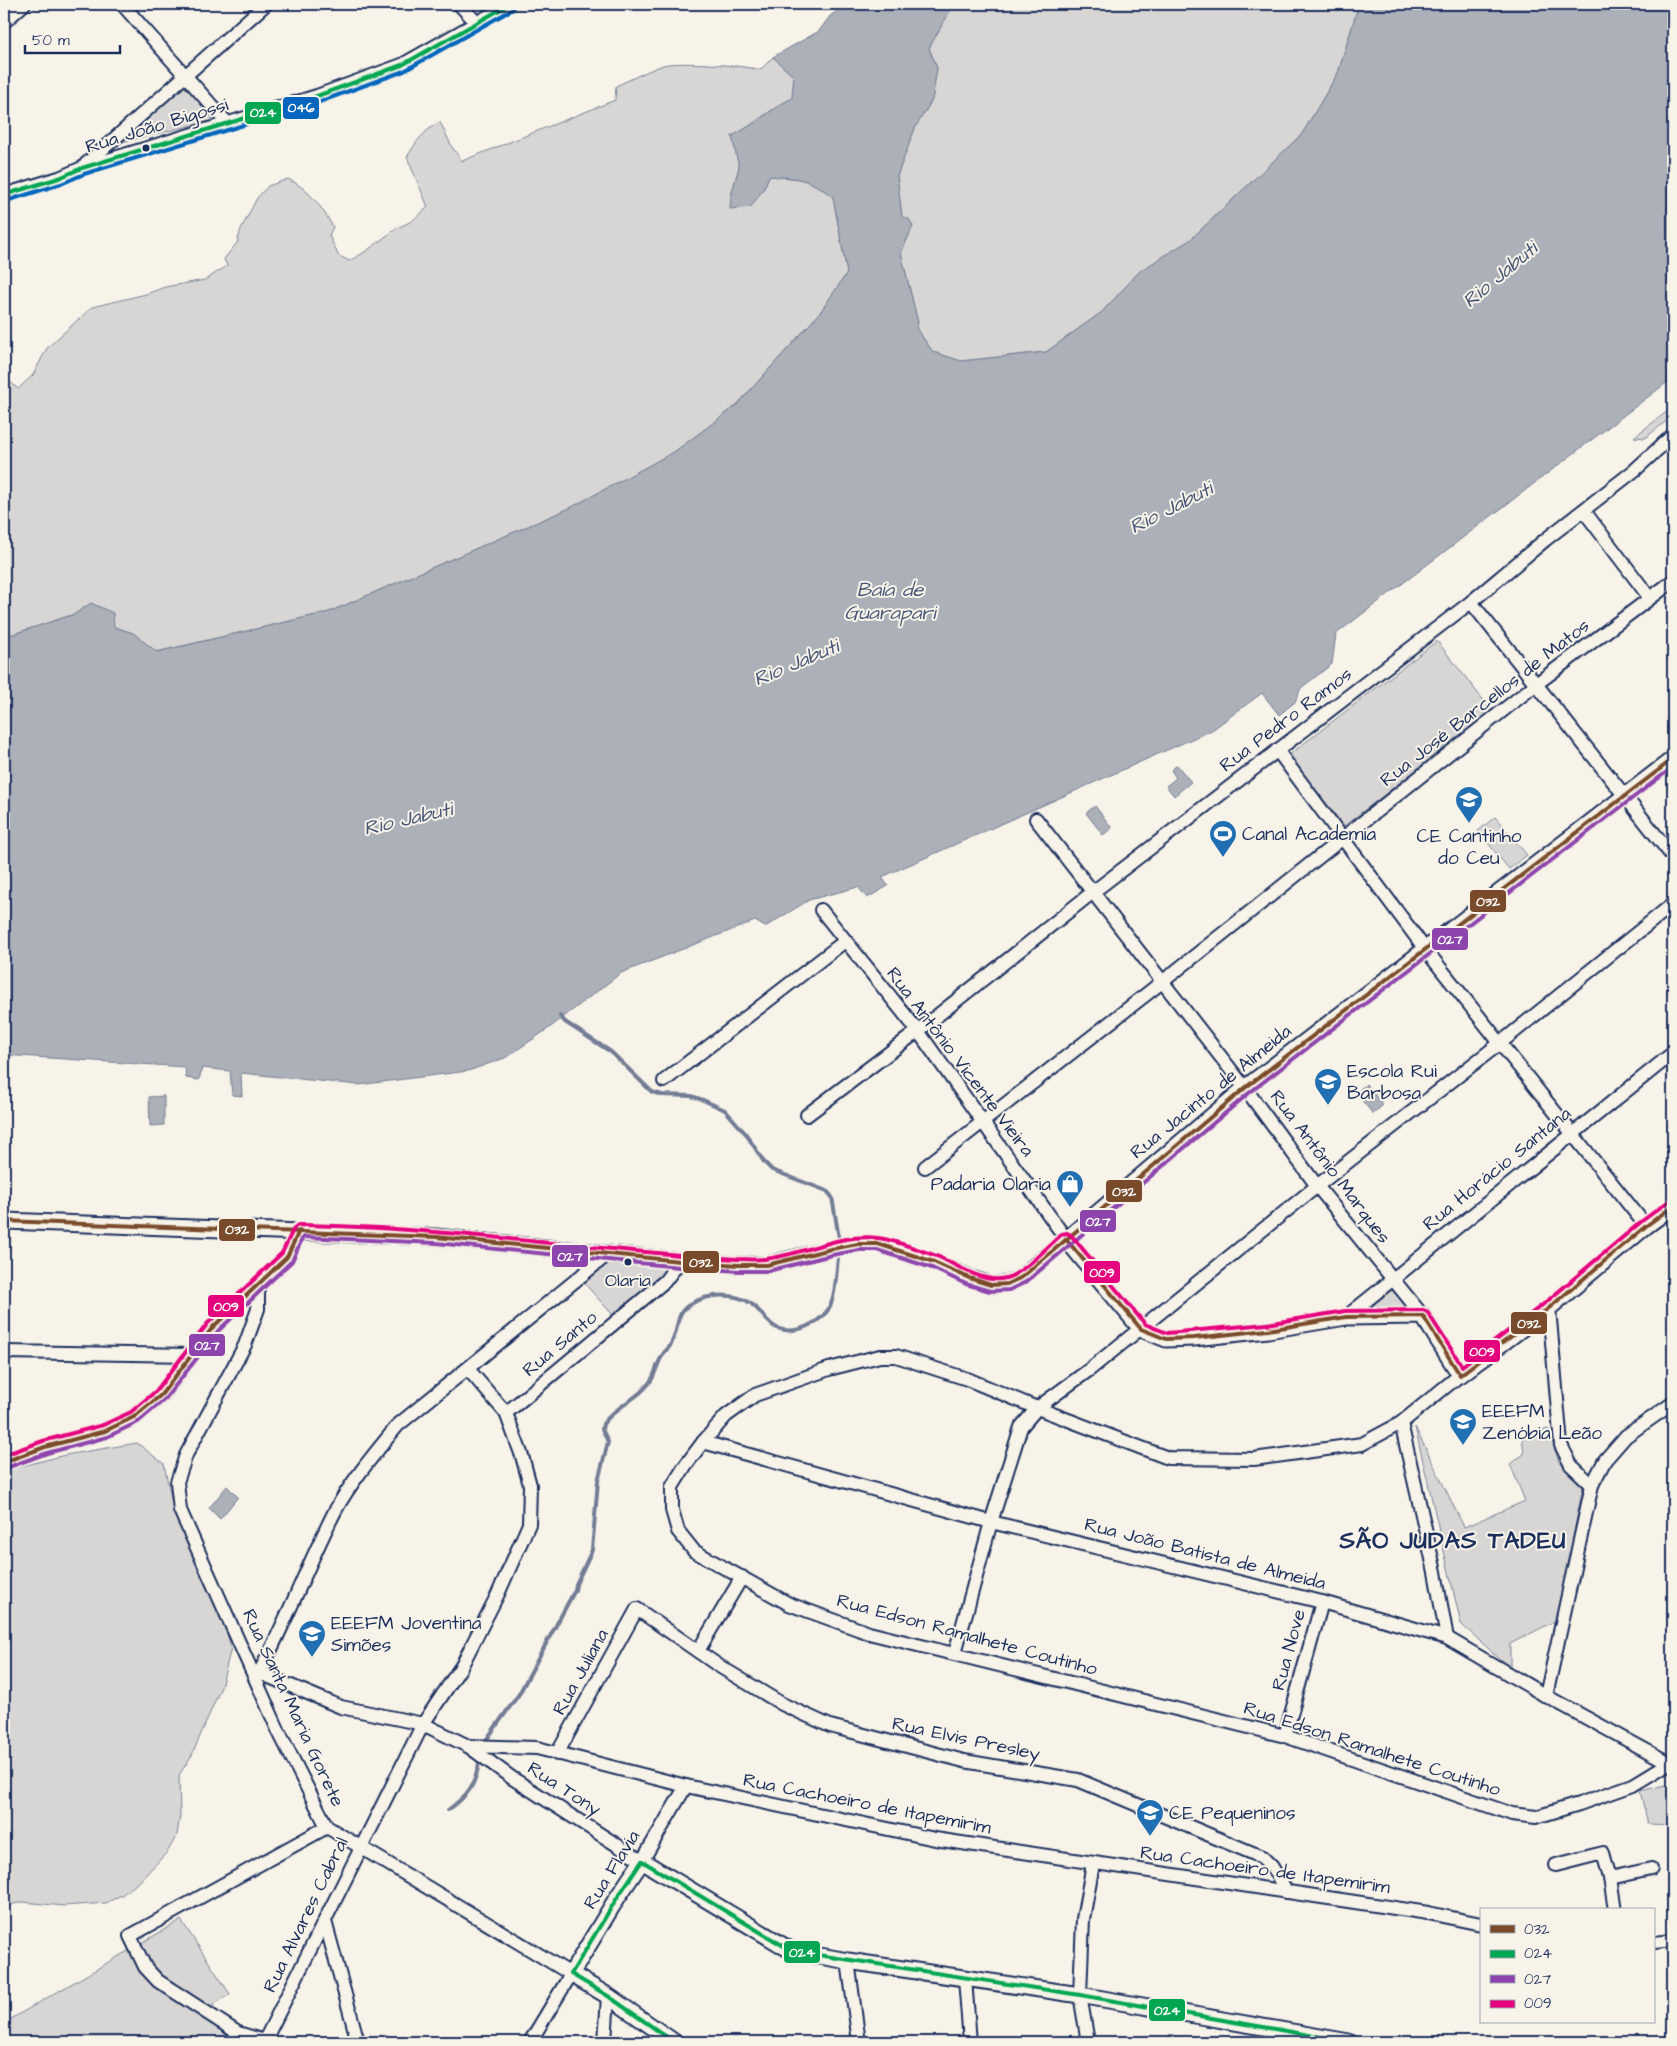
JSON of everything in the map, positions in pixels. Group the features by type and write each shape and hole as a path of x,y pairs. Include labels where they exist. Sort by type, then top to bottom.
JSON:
{"street":[{"path":"4,22 24,4"},
{"path":"122,4 228,124"},
{"path":"82,168 185,74 266,4"},
{"path":"459,4 477,24"},
{"name":"Rua João Bigossi","path":"4,195 59,178 82,168 317,96 402,65 510,4"},
{"name":"Rua Pedro Ramos","path":"807,1115 918,1031 1093,892 1471,602 1545,540 1635,470 1673,435"},
{"path":"1584,511 1650,598"},
{"name":"Rua José Barcellos de Matos","path":"1162,982 1535,685 1673,580"},
{"path":"1471,602 1535,685 1626,795 1673,857"},
{"path":"1277,750 1425,949 1646,1226"},
{"name":"Rua Jacinto de Almeida","path":"4,1221 436,1237 680,1261 767,1265 831,1249 858,1244 878,1244 934,1262 969,1278 991,1285 1007,1284 1022,1277 1245,1088 1673,758"},
{"name":"Rua Antônio Marques","path":"1036,819 1245,1088 1317,1186 1423,1316 1460,1375"},
{"path":"954,1653 991,1522 1021,1427 1037,1408 1141,1329 1317,1186 1500,1044 1673,904"},
{"name":"Rua Antônio Vicente Vieira","path":"821,910 918,1031 1066,1239"},
{"path":"664,1081 845,942"},
{"path":"925,1166 1162,982"},
{"name":"Rua Horácio Santana","path":"1346,1317 1673,1053"},
{"path":"1460,1375 1549,1308 1646,1226 1673,1206"},
{"path":"4,1462 45,1447 105,1431 134,1417 161,1395 213,1327 287,1257 299,1231"},
{"path":"1066,1239 1141,1329"},
{"path":"258,1676 336,1510 358,1475 398,1425 608,1254"},
{"name":"Rua Santo","path":"506,1413 665,1281 680,1261"},
{"name":"Rua Santa Maria Gorete","path":"258,1286 258,1309 245,1345 186,1455 177,1482 180,1510 258,1676 278,1732 327,1827 608,1996 674,2042"},
{"path":"1549,1308 1561,1444 1571,1465 1592,1485"},
{"name":"Rua Horácio Santana","path":"1141,1329 1166,1339 1194,1338 1268,1330 1346,1317 1423,1316"},
{"path":"4,1352 193,1355"},
{"name":"Rua Edson Ramalhete Coutinho","path":"1460,1375 1401,1424 1362,1444 1254,1459 1168,1458 1037,1408 967,1378 896,1356 880,1356 829,1369 755,1395 726,1416 703,1442 672,1487 672,1510 678,1531 694,1551 789,1604 860,1630 1285,1736 1512,1814 1536,1817 1579,1804 1633,1785 1671,1764"},
{"path":"468,1369 506,1413"},
{"path":"1546,1696 1592,1485 1605,1460 1626,1436 1673,1403"},
{"name":"Rua Alvares Cabral","path":"264,2042 423,1724 461,1667 498,1594 529,1524 530,1485 522,1456 506,1413"},
{"path":"1401,1424 1435,1572 1447,1638"},
{"name":"Rua João Batista de Almeida","path":"703,1442 991,1522 1322,1602 1447,1638 1546,1696 1671,1764"},
{"path":"698,1651 742,1577"},
{"name":"Rua Nove","path":"1285,1736 1322,1602"},
{"name":"Rua Elvis Presley","path":"637,1609 698,1651 782,1704 830,1726 964,1761 1078,1780 1262,1857 1272,1867 1287,1892"},
{"name":"Rua Juliana","path":"557,1754 637,1609"},
{"name":"Rua Cachoeiro de Itapemirim","path":"258,1676 341,1707 423,1724 468,1746 537,1748 686,1786 936,1839 1428,1913 1480,1924"},
{"name":"Rua Tony","path":"468,1746 512,1778 642,1861"},
{"name":"Rua Flavia","path":"571,1974 642,1861 686,1786"},
{"path":"264,2042 238,2033 158,1981 144,1967 130,1936 327,1827"},
{"path":"1556,1865 1603,1853 1610,1878 1615,1908"},
{"path":"642,1861 792,1951 964,1979 1080,1995 1349,2042"},
{"path":"1088,2042 1080,1995 1083,1919 1093,1864"},
{"path":"1610,1878 1650,1869"},
{"path":"325,1921 358,2042"},
{"path":"1654,1943 1673,1941"},
{"path":"848,1961 859,2042"},
{"path":"530,2042 571,1974"},
{"path":"964,1979 970,2042"},
{"path":"605,2042 608,1996"}],"shaded area":[{"path":"954,4 1359,4 1338,73 1302,134 1190,240 1140,271 1102,312 1046,352 961,361 933,352 916,328 918,323 901,253 913,226 902,217 897,176 915,128 932,100 937,68 929,48"},
{"path":"773,57 794,77 792,98 732,136 739,167 731,196 764,188 769,176 803,180 824,190 833,197 847,273 819,314 736,406 674,452 570,508 329,612 156,652 133,633 114,627 91,603 75,614 4,637 4,376 18,389 33,375 47,348 92,307 146,294 165,287 205,280 227,266 224,259 237,243 241,229 257,198 268,186 288,179 302,187 319,205 333,227 329,235 338,255 349,261 365,252 397,228 412,221 428,207 407,157 421,137 440,122 452,147 462,161 615,100 616,86 663,65 682,63 711,64 760,70"},
{"path":"185,82 215,120 122,142"},
{"path":"1673,407 1673,416 1645,438 1634,437"},
{"path":"1437,641 1492,711 1344,826 1289,755"},
{"path":"1495,817 1527,855 1509,869 1478,831"},
{"path":"612,1259 664,1266 663,1274 613,1315 584,1283"},
{"path":"1392,1290 1409,1308 1366,1311"},
{"path":"1415,1427 1464,1527 1525,1501 1510,1464 1524,1454 1522,1436 1548,1429 1559,1462 1583,1486 1557,1620 1510,1644 1510,1668 1461,1624"},
{"path":"137,1443 164,1464 175,1517 218,1599 231,1648 221,1687 192,1755 179,1775 180,1815 177,1835 168,1851 139,1882 123,1894 106,1903 64,1906 23,1902 4,1906 4,1474 11,1469 65,1455"},
{"path":"1665,1785 1673,1788 1673,1825 1648,1824 1640,1791"},
{"path":"181,1920 230,1994 213,2005 236,2042 4,2042 4,2023"}],"water":[{"name":"Baía de Guarapari","path":"847,4 954,4 929,48 937,68 932,100 915,128 897,176 902,217 909,219 913,226 901,253 918,323 916,328 933,352 961,361 1046,352 1102,312 1140,271 1190,240 1302,134 1338,73 1359,4 1673,4 1673,378 1336,634 1332,664 1301,688 1295,702 1279,715 1262,693 1212,730 882,877 888,886 867,898 858,887 809,900 765,927 755,921 621,973 548,1029 505,1058 468,1071 358,1085 241,1073 242,1096 232,1095 230,1071 202,1068 199,1080 186,1078 185,1067 4,1055 4,637 75,614 91,603 113,613 114,627 133,633 157,652 329,612 570,508 674,452 736,406 819,314 847,273 833,197 817,186 803,180 769,176 764,188 751,207 730,209 731,196 739,167 732,136 792,98 794,77 773,57 819,31 830,16"},
{"path":"1177,765 1191,782 1174,796 1166,786 1176,778 1171,770"},
{"path":"1095,806 1112,828 1103,835 1086,813"},
{"path":"1366,1084 1383,1105 1373,1114 1356,1093"},
{"path":"164,1096 164,1125 150,1126 149,1097"},
{"path":"227,1486 238,1497 220,1519 209,1508"}],"waterway":[{"path":"560,1016 565,1022 611,1052 652,1092 662,1095 691,1096 725,1110 746,1134 764,1162 772,1170 827,1191 832,1197 840,1244"},
{"path":"484,1743 519,1694 575,1590 592,1550 598,1481 608,1442 602,1429 603,1424 608,1417 642,1391 653,1377 663,1354 671,1344 682,1312 693,1302 710,1296 724,1295 750,1303 777,1328 792,1330 808,1326 816,1322 831,1304 839,1251"},
{"path":"448,1810 462,1799 471,1788 480,1757"}],"transit line":[{"name":"024","path":"4,195 59,178 82,168 317,96 402,65 510,4"},
{"name":"046","path":"6,201 61,184 84,174 319,102 404,71 513,9"},
{"name":"032","path":"4,1221 436,1237 739,1265 767,1265 831,1249 858,1244 878,1244 934,1262 969,1278 991,1285 1007,1284 1022,1277 1245,1088 1673,759"},
{"name":"027","path":"6,1468 47,1453 107,1437 138,1422 165,1399 218,1331 292,1261 303,1237 436,1243 679,1267 739,1271 768,1271 832,1255 859,1250 877,1250 932,1268 966,1284 990,1291 1009,1290 1026,1282 1249,1093 1673,767"},
{"name":"009","path":"4,1455 43,1441 103,1425 131,1412 156,1391 208,1323 282,1253 294,1228 298,1225 408,1230 627,1251 737,1259 779,1257 835,1241 864,1237 878,1238 900,1243 939,1257 989,1279 1006,1278 1020,1271 1062,1234 1067,1233 1071,1235 1145,1324 1167,1333 1267,1324 1345,1311 1424,1310 1428,1313 1462,1366 1545,1303 1642,1221 1669,1201"},
{"name":"032","path":"1066,1239 1141,1329 1166,1339 1268,1330 1346,1317 1423,1316 1460,1375 1549,1308 1646,1226 1673,1206"},
{"name":"032","path":"4,1462 45,1447 105,1431 134,1417 161,1395 213,1327 287,1257 299,1231"},
{"name":"024","path":"642,1861 792,1951 1080,1995 1349,2042"},
{"name":"024","path":"571,1974 642,1861"},
{"name":"024","path":"571,1974 608,1996 674,2042"}],"place":[{"name":"CE Cantinho do Ceu","path":"1469,824"},
{"name":"Canal Academia","path":"1223,858"},
{"name":"Escola Rui Barbosa","path":"1328,1106"},
{"name":"Padaria Olaria","path":"1070,1208"},
{"name":"Olaria","path":"628,1262"},
{"name":"EEEFM Zenóbia Leão","path":"1463,1446"},
{"name":"EEEFM Joventina Simões","path":"312,1658"},
{"name":"CE Pequeninos","path":"1150,1837"}],"district":[{"name":"SÃO JUDAS TADEU","path":"1453,1541"}],"water label":[{"name":"Rio Jabuti","path":"1500,275"},
{"name":"Rio Jabuti","path":"1171,508"},
{"name":"Rio Jabuti","path":"796,663"},
{"name":"Rio Jabuti","path":"408,819"}]}
